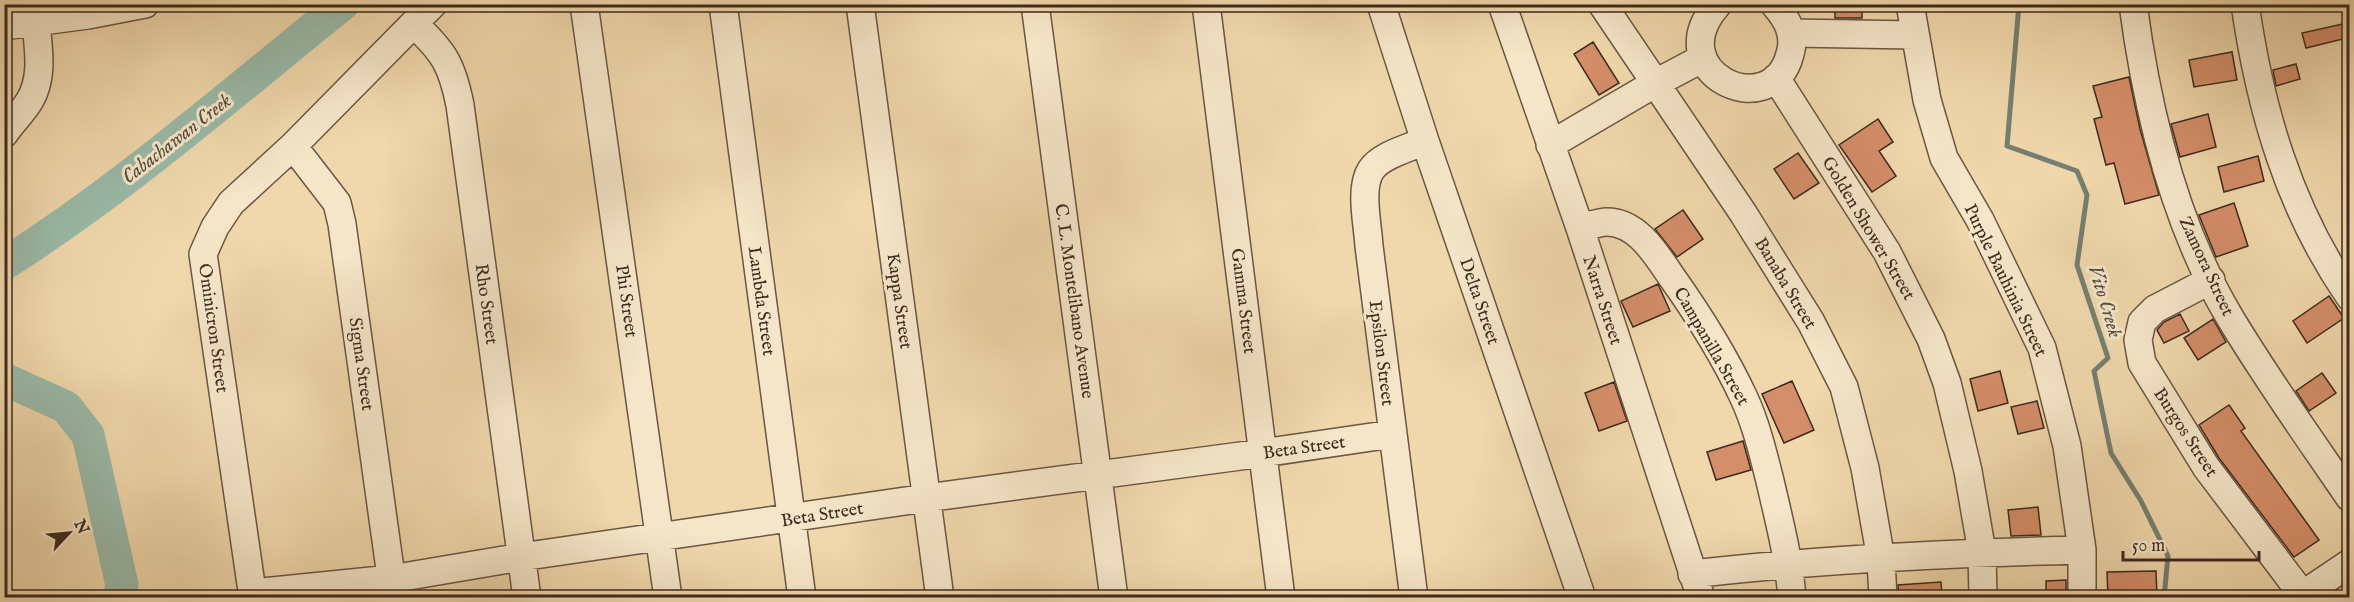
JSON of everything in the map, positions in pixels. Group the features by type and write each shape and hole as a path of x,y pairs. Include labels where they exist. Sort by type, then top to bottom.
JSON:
{"street":[{"path":"4,26 88,15 145,4"},
{"name":"Ominicron Street","path":"253,595 203,254 215,227 231,203 293,146 434,4"},
{"name":"Phi Street","path":"584,4 668,597"},
{"name":"Lambda Street","path":"723,4 801,597"},
{"name":"Kappa Street","path":"860,4 940,597"},
{"name":"C. L. Montelibano Avenue","path":"1035,4 1114,597"},
{"name":"Gamma Street","path":"1206,4 1281,597"},
{"name":"Delta Street","path":"1381,4 1425,141 1582,597"},
{"name":"Narra Street","path":"1502,4 1580,228 1696,586"},
{"name":"Banaba Street","path":"1602,4 1743,213 1805,312 1844,387 1865,468 1881,559 1883,597"},
{"path":"1718,4 1708,16 1701,31 1700,47 1703,58 1709,70 1720,81 1746,89 1762,86 1776,78 1788,62 1792,47 1792,33 1785,16 1774,4"},
{"name":"Purple Bauhinia Street","path":"1910,4 1927,100 1944,158 1980,220 2042,348 2067,446 2082,550 2082,597"},
{"name":"Zamora Street","path":"2133,4 2138,48 2162,149 2188,232 2228,315 2349,498"},
{"path":"2245,4 2259,88 2277,152 2306,225 2349,297"},
{"path":"4,134 29,101 37,85 40,72 36,22"},
{"name":"Rho Street","path":"415,25 446,58 455,81 527,597"},
{"path":"1792,33 1915,35"},
{"path":"1550,145 1703,58"},
{"name":"Golden Shower Street","path":"1776,78 1887,252 1931,339 1947,383 1961,442 1982,552 1983,597"},
{"name":"Epsilon Street","path":"1414,597 1369,246 1365,190 1371,170 1384,159 1425,141"},
{"name":"Sigma Street","path":"293,146 328,188 337,203 342,224 392,588"},
{"name":"Campanilla Street","path":"1580,228 1606,222 1620,225 1637,234 1652,249 1682,291 1726,363 1745,399 1765,462 1789,563 1792,597"},
{"name":"Burgos Street","path":"2211,280 2155,309 2142,322 2138,340 2142,363 2206,466 2302,596"},
{"name":"Beta Street","path":"253,595 392,588 521,557 1392,434"},
{"path":"1696,586 1789,563 1982,552 2082,550"},
{"path":"2302,596 2349,564"}],"building":[{"path":"1835,4 1862,4 1862,18 1835,18"},
{"path":"2343,24 2347,38 2306,48 2302,33"},
{"path":"1593,42 1619,83 1599,95 1574,54"},
{"path":"2232,52 2237,80 2194,87 2189,60"},
{"path":"2296,64 2300,79 2276,86 2273,70"},
{"path":"2129,77 2140,129 2159,195 2125,204 2114,163 2106,165 2094,119 2102,117 2093,86"},
{"path":"2208,114 2216,147 2180,157 2171,124"},
{"path":"1878,119 1893,142 1879,151 1896,176 1872,192 1839,145"},
{"path":"1798,153 1819,183 1794,199 1774,169"},
{"path":"2258,156 2264,181 2224,192 2218,167"},
{"path":"2234,203 2248,246 2216,257 2199,215"},
{"path":"1683,210 1703,239 1677,257 1655,229"},
{"path":"1658,284 1670,311 1633,327 1621,301"},
{"path":"2329,296 2344,318 2307,343 2293,321"},
{"path":"2180,314 2189,331 2164,343 2157,330 2164,322"},
{"path":"2213,319 2226,342 2198,360 2184,338"},
{"path":"2000,371 2008,403 1978,411 1970,379"},
{"path":"2322,373 2336,393 2309,411 2296,391"},
{"path":"1792,381 1814,430 1784,443 1762,394"},
{"path":"1614,382 1627,421 1599,431 1585,393"},
{"path":"2037,401 2044,428 2018,434 2011,407"},
{"path":"2229,405 2245,428 2241,431 2319,540 2294,557 2219,458 2199,425"},
{"path":"1743,441 1751,470 1716,480 1707,452"},
{"path":"2038,507 2041,535 2011,536 2008,510"},
{"path":"2156,571 2157,597 2108,597 2107,572"},
{"path":"2066,580 2066,597 2046,597 2046,581"},
{"path":"1941,582 1942,597 1899,597 1898,585"}],"waterway":[{"name":"Cabachawan Creek","path":"4,264 135,172 343,4"},
{"name":"Vito Creek","path":"2019,4 2007,146 2077,171 2087,195 2077,265 2108,358 2094,371 2111,453 2141,501 2168,556 2164,598"},
{"name":"Cabachawan Creek","path":"4,379 66,407 88,435 122,585 119,598"}]}
